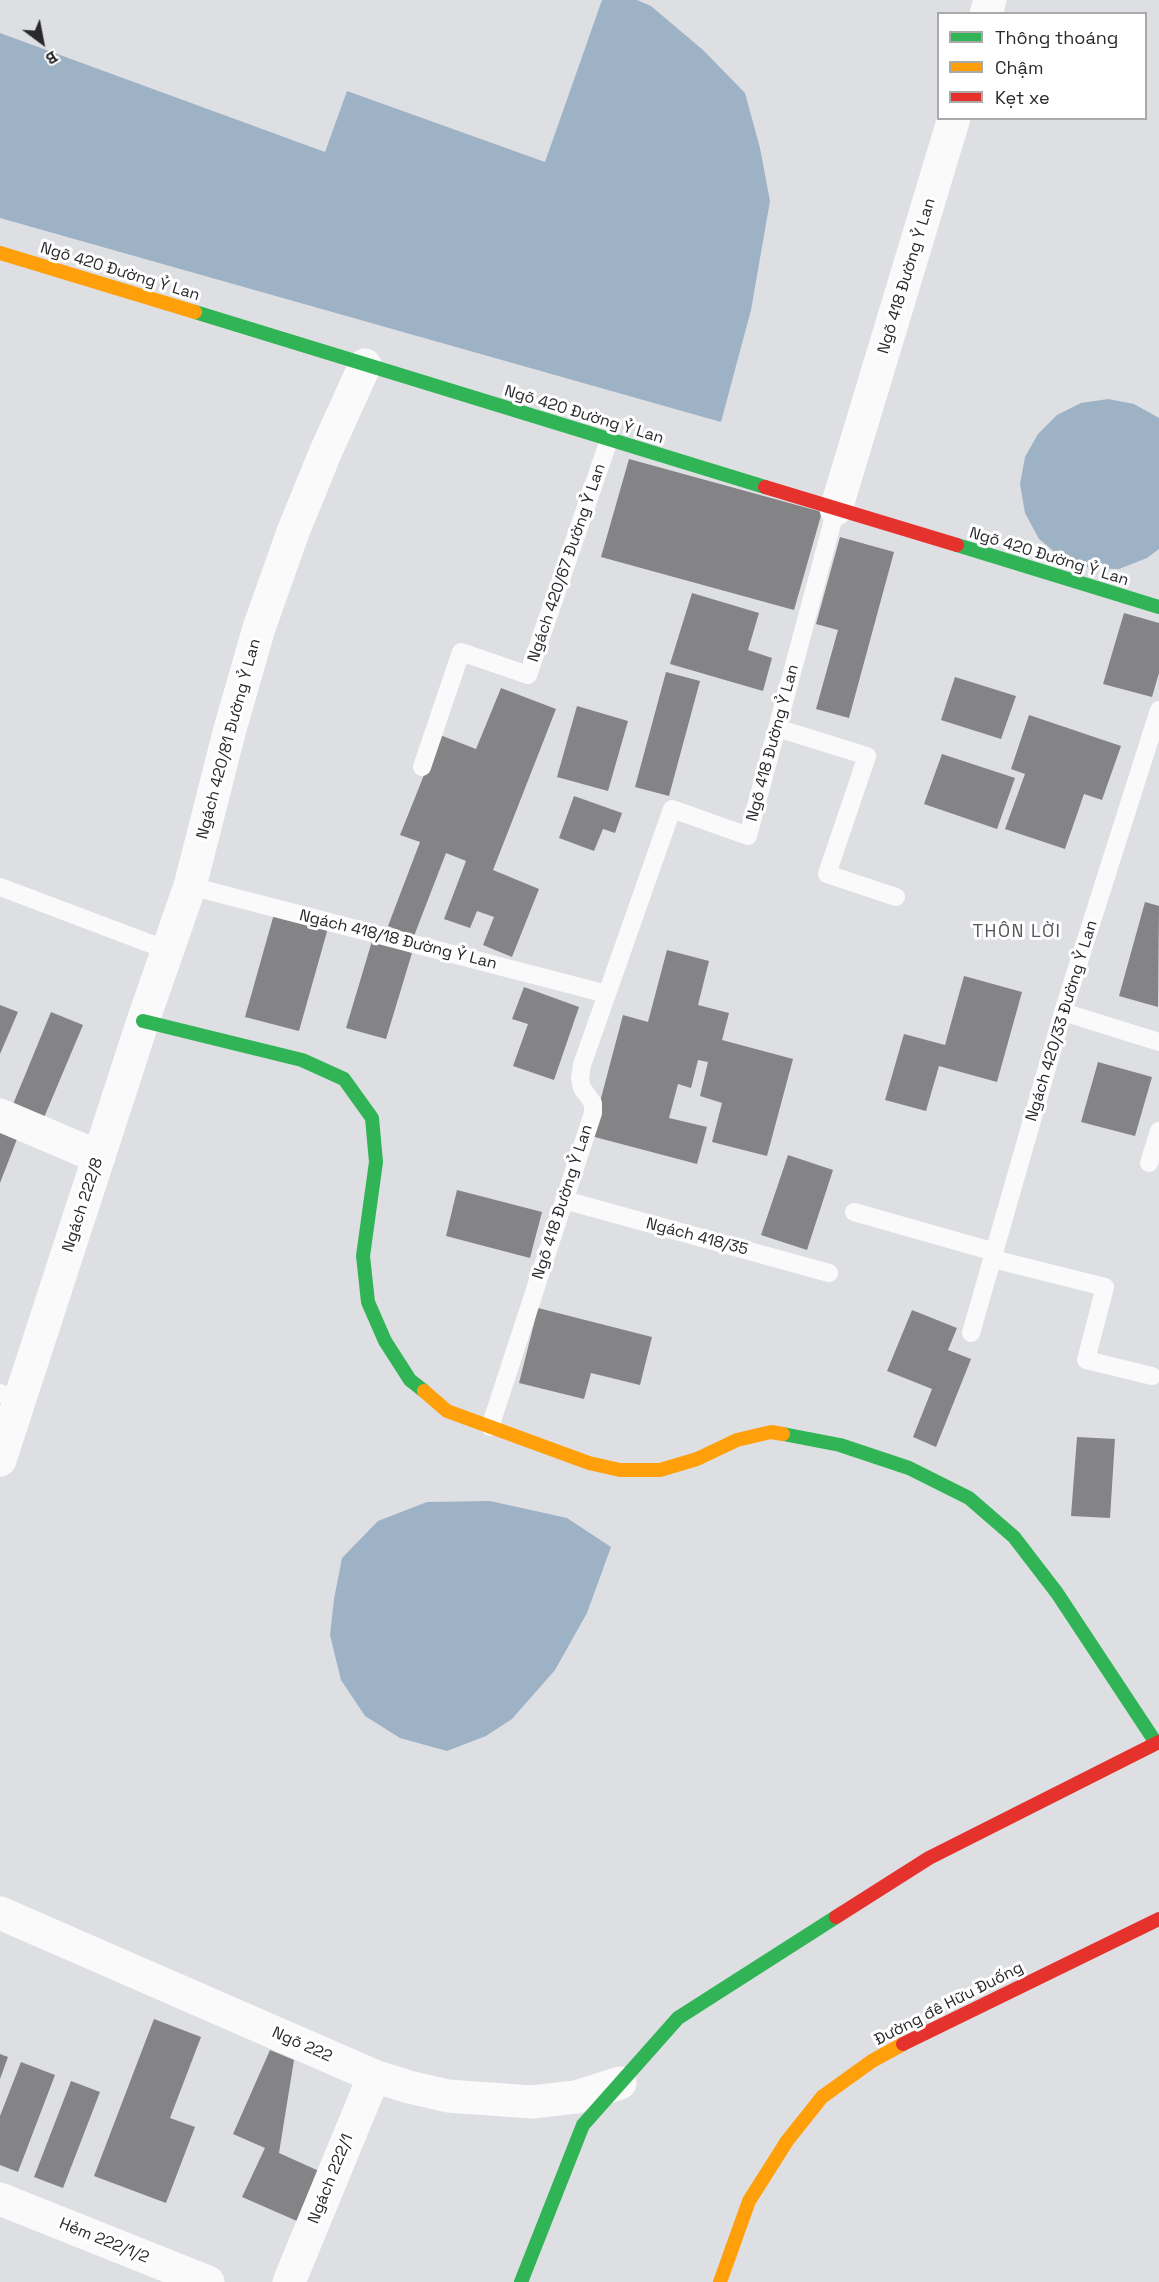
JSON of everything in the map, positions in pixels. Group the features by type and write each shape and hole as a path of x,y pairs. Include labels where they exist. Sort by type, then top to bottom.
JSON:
{"street":[{"name":"Ngõ 418 Đường Ỷ Lan","path":"836,509 953,120"},
{"name":"Ngõ 420 Đường Ỷ Lan","path":"0,253 1159,608"},
{"name":"Ngách 420/81 Đường Ỷ Lan","path":"167,950 190,886 230,729 259,628 301,512 365,365"},
{"name":"Ngách 222/8","path":"0,1460 10,1397 99,1157 167,950"},
{"path":"143,1021 302,1060 344,1079 372,1118 376,1162 363,1256 368,1302 385,1341 410,1380 447,1411 589,1463 620,1470 660,1470 697,1459 737,1440 771,1432 840,1445 909,1468 969,1498 1014,1537 1057,1593 1158,1742 919,1865 678,2018 582,2125 521,2282"},
{"path":"0,1115 99,1157"},
{"name":"Ngõ 222","path":"0,1913 374,2076 448,2096 532,2102 576,2097 620,2083"},
{"name":"Đường đê Hữu Đuống","path":"720,2282 749,2201 787,2141 822,2097 872,2061 930,2029 1159,1919"},
{"name":"Ngách 222/1","path":"289,2282 374,2076"},
{"name":"Hẻm 222/1/2","path":"0,2199 208,2282"}],"lane":[{"name":"Ngách 420/67 Đường Ỷ Lan","path":"422,767 461,652 528,675 609,440"},
{"name":"Ngõ 418 Đường Ỷ Lan","path":"490,1427 593,1113 593,1103 582,1088 580,1078 582,1065 672,809 748,836 836,509"},
{"name":"Ngách 420/33 Đường Ỷ Lan","path":"971,1333 1062,1012 1159,710"},
{"path":"777,728 867,756 827,874 896,897"},
{"name":"Ngách 418/18 Đường Ỷ Lan","path":"190,886 607,994"},
{"path":"0,887 167,950"},
{"path":"1062,1012 1159,1042"},
{"path":"1149,1163 1159,1131"},
{"name":"Ngách 418/35","path":"564,1200 829,1273"},
{"path":"854,1212 1105,1287 1086,1360 1152,1376"}],"water":[{"path":"602,0 637,0 651,6 703,50 745,93 760,148 770,201 751,310 721,422 0,218 0,33 325,152 347,91 545,162"},
{"path":"1108,399 1134,404 1159,418 1159,549 1147,558 1119,569 1090,568 1062,558 1039,539 1025,513 1020,484 1025,457 1038,434 1057,415 1081,403"},
{"path":"490,1501 567,1518 611,1547 587,1613 555,1670 512,1719 486,1736 447,1751 400,1738 365,1716 341,1680 330,1635 334,1599 342,1558 378,1521 427,1502"}],"building":[{"path":"629,459 822,512 794,610 601,557"},
{"path":"840,537 894,552 849,718 816,709 838,630 816,624"},
{"path":"692,593 759,613 748,650 772,658 763,691 670,664"},
{"path":"1124,613 1159,623 1159,673 1152,697 1103,684"},
{"path":"666,672 700,681 669,796 635,787"},
{"path":"955,677 1016,696 1001,739 941,720"},
{"path":"501,688 556,709 493,870 539,889 512,957 483,945 494,917 477,911 470,928 444,919 466,861 446,853 414,936 388,926 420,842 400,835 440,735 476,749"},
{"path":"577,706 628,721 608,791 557,777"},
{"path":"1029,715 1121,746 1102,800 1084,794 1065,849 1005,829 1025,774 1011,769"},
{"path":"942,754 1015,778 997,829 924,804"},
{"path":"574,796 622,813 615,833 603,829 594,851 559,838"},
{"path":"1145,902 1159,906 1158,1007 1119,996"},
{"path":"274,914 328,928 299,1031 245,1017"},
{"path":"372,941 412,953 386,1039 346,1028"},
{"path":"667,950 709,961 698,1005 729,1013 722,1040 793,1059 767,1156 712,1142 722,1103 700,1096 708,1062 698,1060 691,1088 678,1084 669,1118 707,1127 697,1164 591,1136 623,1015 648,1022"},
{"path":"964,976 1022,992 997,1082 939,1066 926,1111 885,1100 904,1034 945,1045"},
{"path":"524,987 579,1007 554,1080 513,1066 528,1024 512,1019"},
{"path":"0,1005 18,1012 0,1054"},
{"path":"51,1012 83,1025 40,1127 9,1114"},
{"path":"1098,1062 1152,1077 1135,1136 1081,1122"},
{"path":"0,1127 19,1134 0,1183"},
{"path":"788,1155 833,1170 807,1250 761,1235"},
{"path":"457,1190 542,1212 530,1258 446,1236"},
{"path":"538,1308 652,1337 640,1385 591,1373 584,1399 519,1383"},
{"path":"912,1310 957,1328 948,1350 971,1359 936,1447 913,1437 932,1389 887,1371"},
{"path":"1077,1437 1115,1439 1110,1518 1071,1516"},
{"path":"154,2019 201,2037 170,2118 195,2127 166,2203 94,2176"},
{"path":"270,2050 294,2060 279,2153 319,2171 297,2221 242,2197 265,2148 233,2134"},
{"path":"0,2054 8,2057 0,2079"},
{"path":"21,2062 55,2075 18,2172 0,2165 0,2116"},
{"path":"71,2081 100,2092 63,2188 34,2177"}],"traffic: fast":[{"path":"195,312 765,487"},
{"path":"957,545 1159,607"},
{"path":"143,1021 302,1060 344,1079 372,1118 376,1162 363,1256 368,1302 385,1341 410,1380 424,1391"},
{"path":"783,1434 840,1445 909,1468 969,1498 1014,1537 1057,1593 1156,1743"},
{"path":"521,2282 583,2125 678,2018 836,1917"}],"traffic: slow":[{"path":"0,253 195,312"},
{"path":"424,1391 447,1411 589,1463 620,1470 660,1470 697,1459 737,1440 771,1432 783,1434"},
{"path":"720,2282 749,2201 787,2141 822,2097 872,2061 903,2044"}],"traffic: jam":[{"path":"765,487 957,545"},
{"path":"836,1917 929,1858 1159,1742"},
{"path":"903,2044 1159,1919"}],"district":[{"name":"THÔN LỜI","path":"1017,932"}]}
